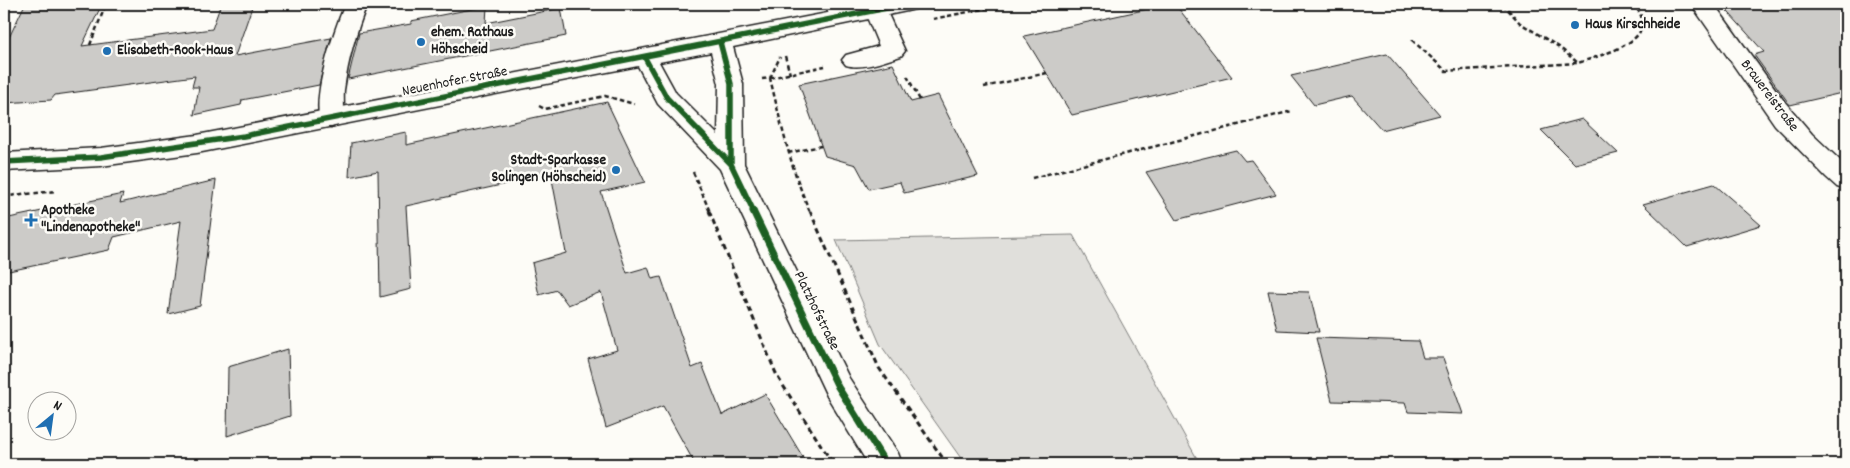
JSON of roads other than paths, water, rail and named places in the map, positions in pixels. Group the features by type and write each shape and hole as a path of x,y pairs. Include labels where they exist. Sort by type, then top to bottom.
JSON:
{"main road":[{"path":"331,118 332,91 344,33 356,4"},
{"name":"Neuenhofer Straße","path":"4,162 43,162 134,153 331,118 645,58 720,42 838,10 875,10 907,4"},
{"name":"Brauereistraße","path":"1702,4 1767,96 1800,136 1846,180"},
{"path":"854,60 893,51 875,10"},
{"name":"Platzhofstraße","path":"720,42 732,84 731,164"},
{"name":"Platzhofstraße","path":"645,58 667,98 731,164 838,387 886,464"},
{"path":"4,169 43,162"}],"place":[{"name":"Haus Kirschheide","path":"1575,25"},
{"name":"ehem. Rathaus Höhscheid","path":"421,42"},
{"name":"Elisabeth-Rook-Haus","path":"107,51"},
{"name":"Stadt-Sparkasse Solingen (Höhscheid)","path":"616,170"},
{"name":"Apotheke \"Lindenapotheke\"","path":"31,220"}]}
